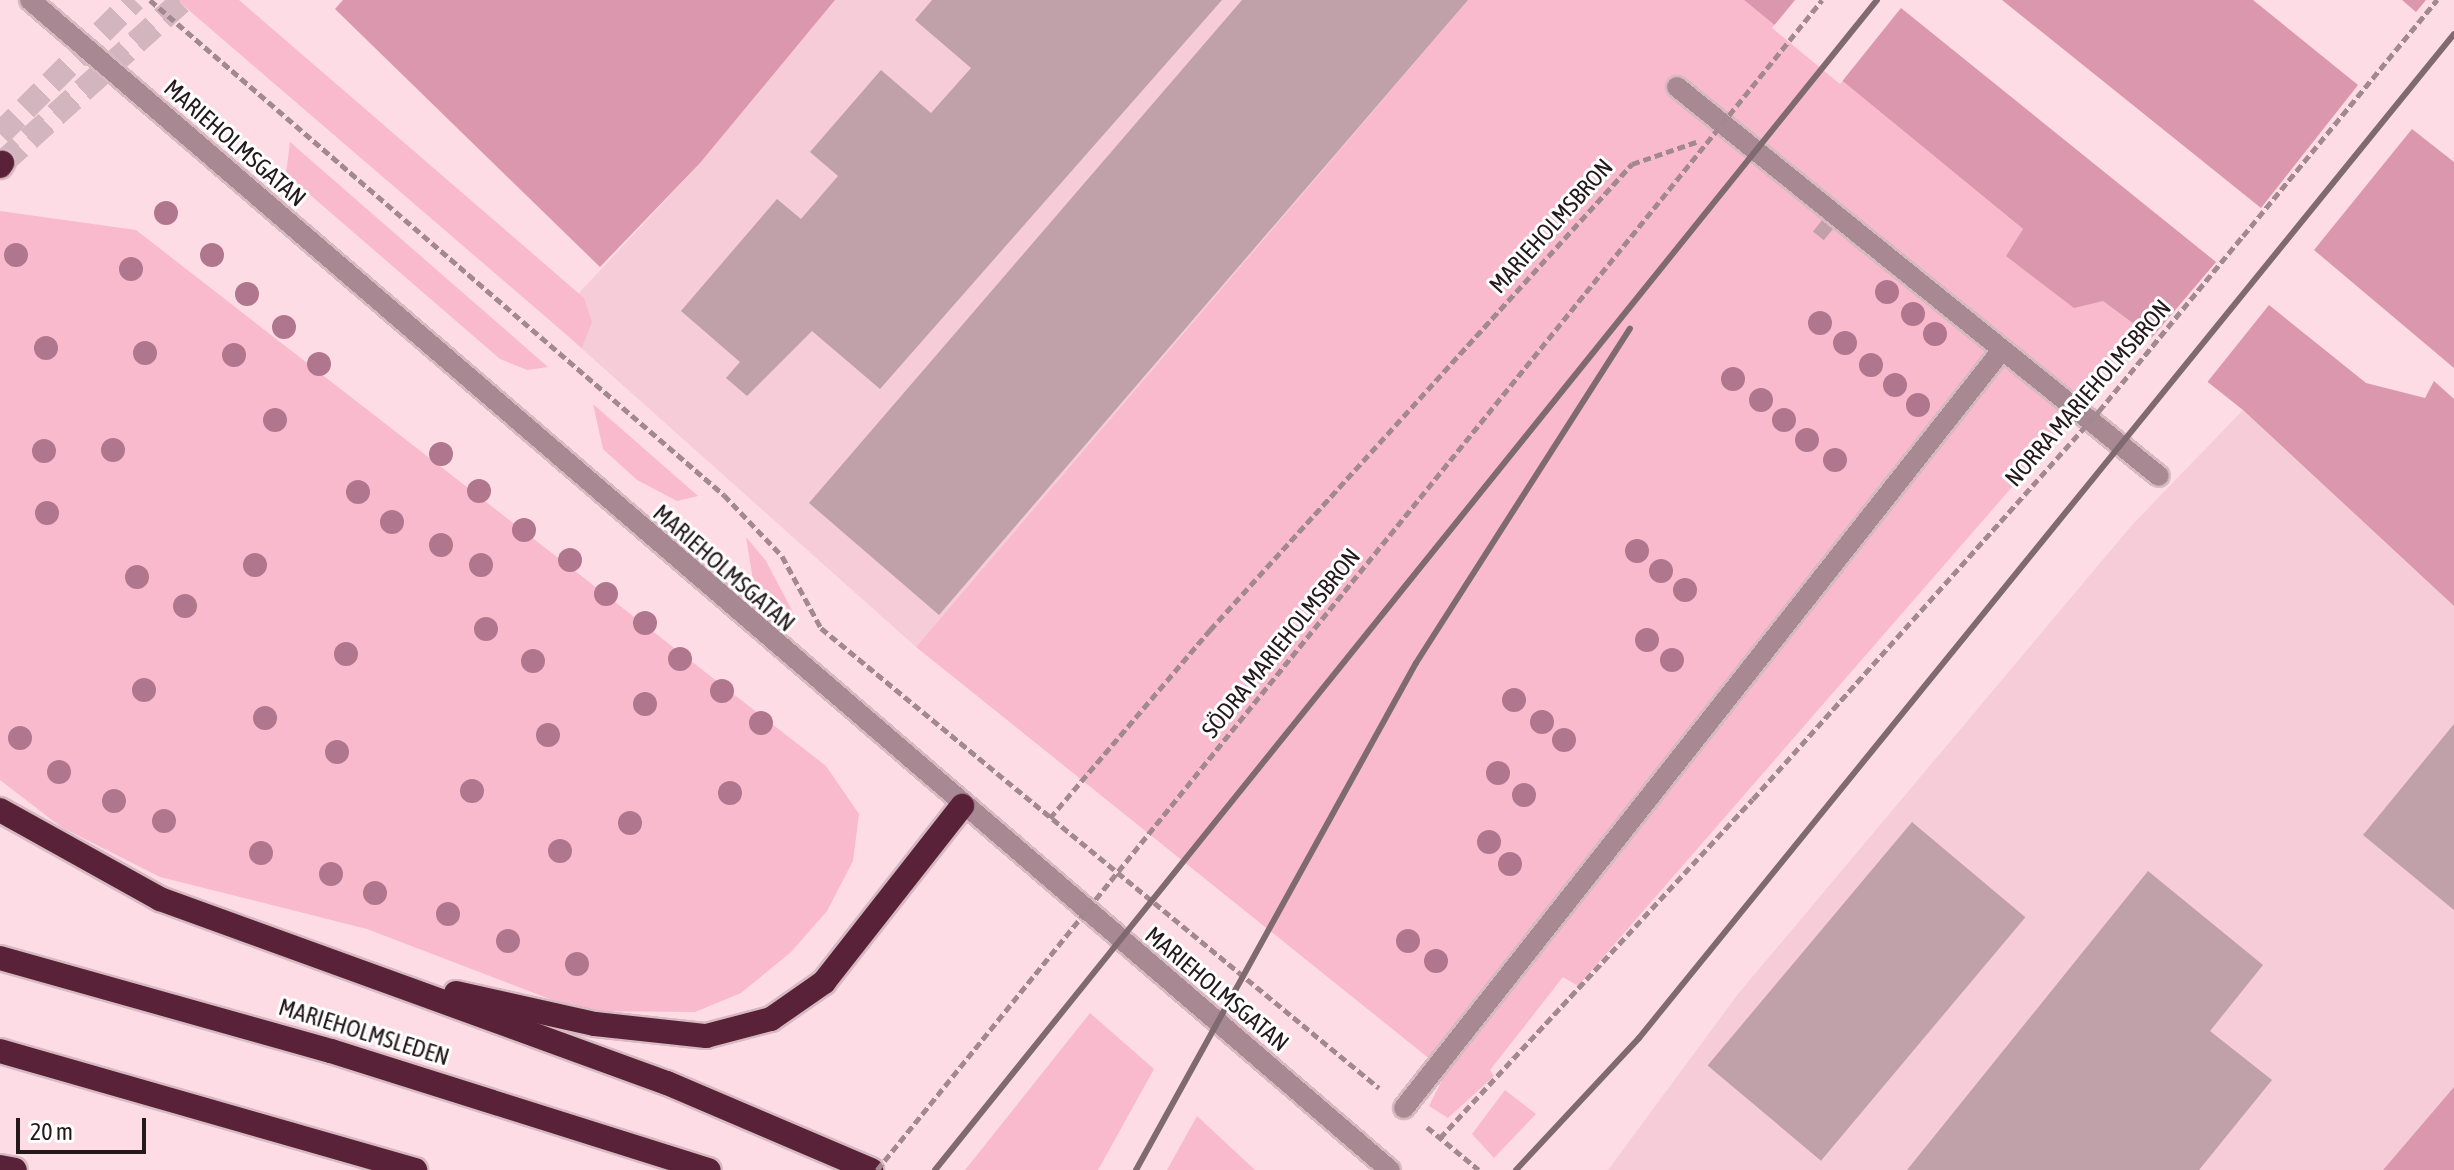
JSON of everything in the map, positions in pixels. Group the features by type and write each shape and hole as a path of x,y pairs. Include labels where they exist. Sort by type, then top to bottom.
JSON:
{"highway":[{"path":"362,973 595,1024 706,1036 771,1019 824,982 962,806"},
{"path":"0,810 160,899 681,1088 874,1170"},
{"name":"MARIEHOLMSLEDEN","path":"0,958 346,1055 709,1170"},
{"path":"0,1051 415,1170"},
{"path":"0,1167 15,1170"}],"street":[{"name":"MARIEHOLMSGATAN","path":"30,0 962,806 1390,1170"},
{"path":"1677,87 2159,476"},
{"path":"1404,1108 2002,350"}],"path":[{"path":"150,0 724,495 782,556 821,628 1479,1170"},
{"path":"1711,137 1822,0"},
{"name":"NORRA MARIEHOLMSBRON","path":"1440,1138 1753,799 2099,411 2437,0"},
{"name":"MARIEHOLMSBRON","path":"1050,818 1323,504 1632,164 1711,137"},
{"name":"SÖDRA MARIEHOLMSBRON","path":"874,1170 1711,137"}],"shaded area":[{"path":"177,0 239,0 584,298 592,322 582,348"},
{"path":"343,0 835,0 700,163 600,267 335,9"},
{"path":"835,0 1468,0 916,647 552,322 700,163"},
{"path":"1468,0 1744,0 2024,230 2006,256 2103,301 2146,333 1578,986 1563,977 1490,1070 1494,1076 1448,1118 1429,1106 1446,1072 916,647"},
{"path":"1744,0 2454,0 2454,606 2243,410 2146,333 2103,301 2074,308 2006,256 2023,229"},
{"path":"290,142 548,367 527,370 500,359 286,174"},
{"path":"0,211 136,230 826,766 859,814 853,861 827,911 791,952 741,993 695,1012 581,1011 367,929 160,877 61,827 0,780"},
{"path":"593,404 698,496 677,501 637,480 603,449"},
{"path":"2243,410 2454,606 2454,1087 2383,1170 1608,1170 1738,994 2132,525"},
{"path":"746,537 766,561 797,620 753,580"},
{"path":"1090,1013 1154,1069 1098,1170 965,1170"},
{"path":"2454,1087 2454,1170 2383,1170"},
{"path":"1505,1090 1536,1114 1494,1158 1472,1134"},
{"path":"1197,1116 1255,1170 1167,1170"}],"pier":[{"path":"1795,0 2002,0 2261,208 2358,85 2253,0 2402,0 2416,12 2426,0 2454,0 2454,162 2412,129 2314,250 2454,368 2454,399 2434,381 2425,398 2366,383 2269,305 2205,385 2149,341 2216,262 1901,8 1840,84 1772,28"}],"building":[{"path":"932,0 1222,0 880,389 812,331 747,396 726,378 740,362 681,311 777,199 801,219 838,176 810,152 881,70 931,113 971,68 915,20"},
{"path":"1242,0 1468,0 939,615 809,503"},
{"path":"1823,219 1834,228 1824,240 1813,231"},
{"path":"2454,724 2454,910 2363,835"},
{"path":"1912,822 2025,917 1821,1161 1708,1066"},
{"path":"2148,871 2263,965 2210,1031 2272,1080 2199,1170 1907,1170"}],"tunnel":[{"path":"0,134 134,0"},
{"path":"2,163 183,0"}],"railway":[{"path":"935,1170 1877,0"},
{"path":"1516,1170 1639,1038 2454,34"},
{"path":"1136,1170 1416,663 1630,329"}]}
